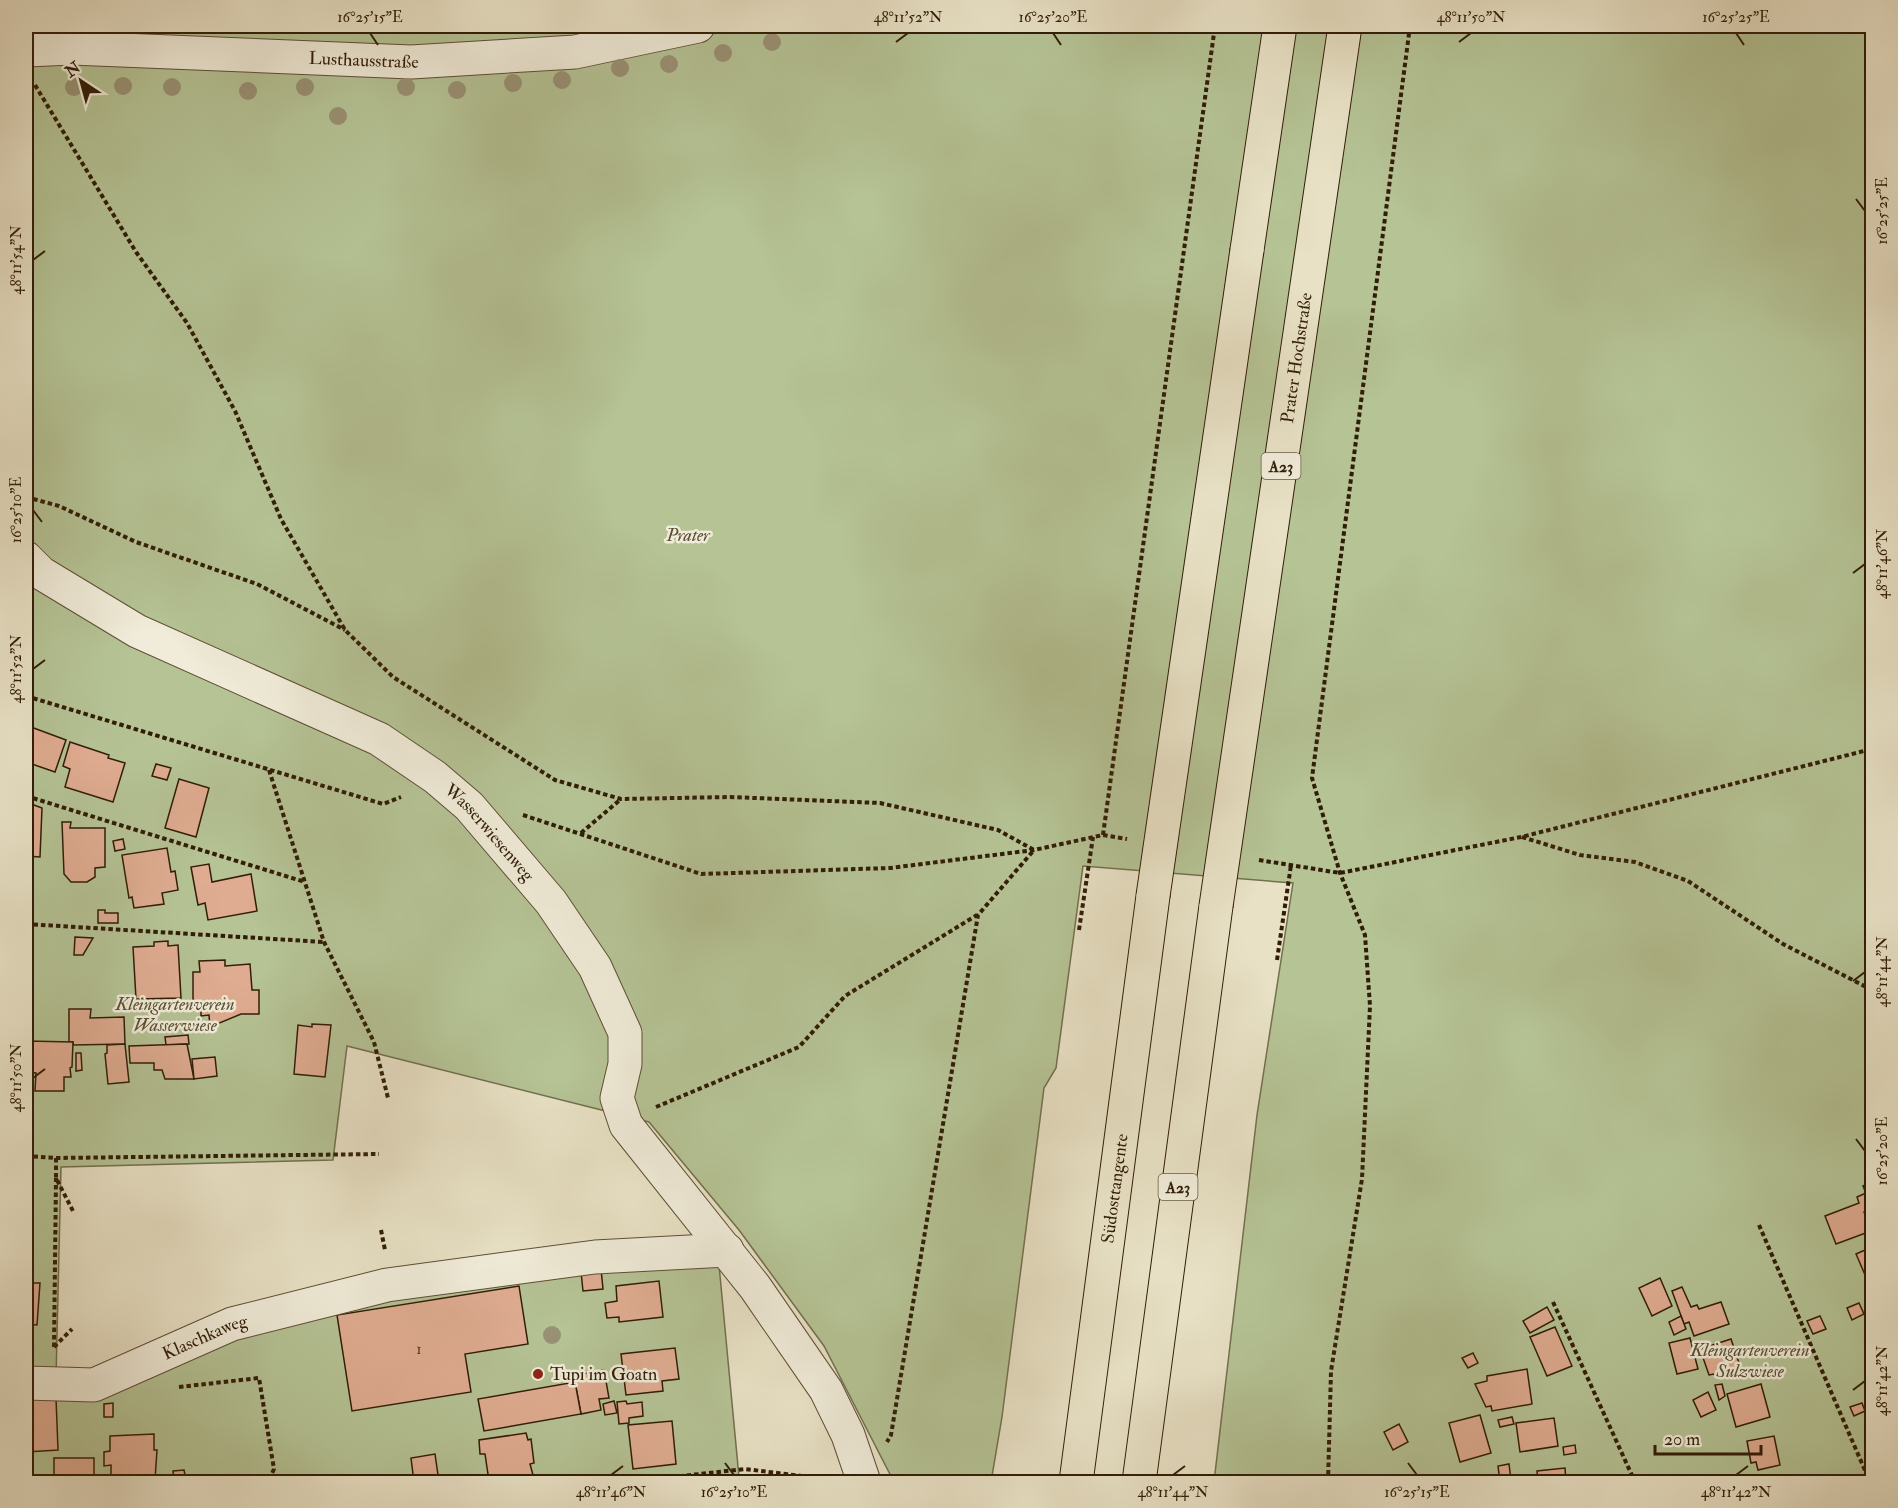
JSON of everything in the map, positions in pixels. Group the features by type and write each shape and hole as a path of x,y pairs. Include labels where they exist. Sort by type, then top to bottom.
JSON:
{"highway":[{"name":"Südosttangente","path":"1076,1482 1153,896 1280,26"},
{"name":"Prater Hochstraße","path":"1139,1482 1216,906 1345,26"}],"street":[{"name":"Lusthausstraße","path":"29,65 72,48 411,62 575,52 698,26"},
{"name":"Wasserwiesenweg","path":"26,558 41,573 137,631 379,739 435,777 469,806 550,902 595,967 625,1033 625,1064 617,1098 626,1125 727,1250 826,1389 848,1435 864,1482"},
{"name":"Klaschkaweg","path":"26,1383 94,1385 232,1324 387,1285 595,1257 727,1250"}],"path":[{"path":"469,806 534,817 701,874 890,868 1034,850 1103,835 1215,26"},
{"path":"1328,1482 1331,1371 1362,1179 1370,1005 1365,935 1340,873 1312,778 1410,26"},
{"path":"29,65 136,252 187,323 234,411 281,519 345,630 393,677 555,780 621,799 730,797 880,803 998,830 1034,850"},
{"path":"26,497 59,506 136,542 257,584 345,630"},
{"path":"26,696 383,804 416,791 435,777"},
{"path":"1340,873 1521,837 1872,749"},
{"path":"269,770 324,942 374,1042 388,1098"},
{"path":"26,796 306,882"},
{"path":"581,833 621,799"},
{"path":"1079,930 1093,837"},
{"path":"1521,837 1580,855 1635,862 1688,881 1783,944 1872,990"},
{"path":"626,1125 650,1110 799,1047 845,996 978,915 1034,850"},
{"path":"1277,960 1291,865"},
{"path":"886,1444 891,1435 978,915"},
{"path":"26,924 324,942"},
{"path":"26,1156 56,1158 379,1154"},
{"path":"54,1347 56,1158"},
{"path":"56,1178 74,1213"},
{"path":"1759,1225 1870,1482"},
{"path":"1552,1302 1635,1482"},
{"path":"169,1389 259,1378 274,1469 268,1482"},
{"path":"627,1482 746,1469 832,1480"}],"green space":[{"name":"Prater","path":"26,26 1872,26 1872,1482 1214,1482 1257,1115 1293,883 1083,866 1056,1068 1044,1088 1002,1417 991,1482 894,1482 824,1346 739,1230 649,1122 347,1046 333,1160 61,1167 56,1378 331,1307 601,1269 719,1265 739,1477 771,1482 26,1482"}],"building":[{"path":"31,727 66,740 55,772 26,762 26,730 30,731"},
{"path":"70,742 125,763 113,802 65,787 70,769 63,766"},
{"path":"156,764 171,768 167,780 152,776"},
{"path":"179,779 209,788 196,837 165,828"},
{"path":"26,802 42,808 40,857 26,856"},
{"path":"62,822 71,822 70,828 105,828 105,867 95,868 95,877 87,882 71,882 64,874"},
{"path":"123,839 125,849 115,851 113,841"},
{"path":"167,848 171,872 175,871 178,890 162,893 164,904 134,908 132,897 129,898 122,855"},
{"path":"209,864 212,882 251,874 257,911 208,920 205,903 198,905 191,867"},
{"path":"98,910 105,910 105,913 118,913 118,923 98,923"},
{"path":"75,937 93,938 83,955 74,955"},
{"path":"168,941 168,946 178,945 181,998 136,999 133,947 154,946 154,942"},
{"path":"225,960 225,966 250,964 252,990 259,990 259,1014 241,1014 210,1027 209,1015 201,1016 201,1006 193,1006 193,972 200,972 199,961"},
{"path":"69,1009 91,1009 90,1018 124,1017 125,1044 73,1045 73,1042 69,1042"},
{"path":"312,1024 331,1025 325,1077 294,1074 298,1025 312,1027"},
{"path":"188,1035 189,1044 166,1045 165,1037"},
{"path":"26,1041 73,1042 71,1077 64,1077 64,1091 35,1091 36,1073 26,1072"},
{"path":"125,1044 129,1082 108,1084 105,1054 107,1045"},
{"path":"187,1044 194,1079 165,1079 162,1070 154,1070 154,1063 130,1063 129,1046"},
{"path":"76,1053 81,1053 82,1070 76,1071"},
{"path":"215,1057 217,1076 194,1079 192,1059"},
{"path":"1872,1182 1872,1208 1863,1186"},
{"path":"1866,1193 1872,1209 1864,1212 1871,1231 1836,1244 1825,1216 1859,1203 1857,1197"},
{"path":"26,1210 27,1217 32,1217 29,1250 26,1250"},
{"path":"1872,1247 1872,1283 1869,1284 1856,1254"},
{"path":"601,1269 603,1289 583,1291 581,1272"},
{"path":"26,1278 33,1278 33,1283 40,1283 37,1325 26,1324"},
{"path":"1660,1278 1672,1306 1652,1316 1639,1288"},
{"path":"659,1281 663,1317 619,1322 619,1317 607,1318 605,1303 617,1301 616,1286"},
{"path":"519,1286 528,1344 465,1354 471,1392 352,1411 337,1315"},
{"path":"1682,1287 1691,1307 1697,1305 1699,1309 1721,1302 1729,1324 1694,1336 1689,1322 1684,1324 1672,1291"},
{"path":"1859,1303 1864,1314 1852,1320 1847,1308"},
{"path":"1547,1307 1554,1320 1530,1333 1523,1321"},
{"path":"1681,1316 1686,1329 1674,1335 1669,1322"},
{"path":"1820,1316 1826,1329 1813,1334 1807,1321"},
{"path":"1555,1327 1572,1366 1547,1376 1530,1337"},
{"path":"1690,1338 1698,1369 1677,1374 1669,1343"},
{"path":"1731,1339 1741,1369 1715,1377 1714,1374 1709,1375 1700,1349"},
{"path":"675,1348 679,1379 662,1381 663,1391 626,1395 621,1354"},
{"path":"1473,1353 1478,1363 1468,1368 1462,1358"},
{"path":"1527,1369 1532,1404 1492,1411 1491,1406 1486,1407 1475,1384 1487,1381 1487,1376"},
{"path":"604,1370 609,1398 599,1399 601,1410 581,1414 575,1382 573,1383 571,1376"},
{"path":"575,1382 581,1414 484,1431 478,1399"},
{"path":"1722,1384 1725,1396 1719,1400 1715,1385"},
{"path":"1761,1384 1770,1417 1736,1427 1727,1394"},
{"path":"1708,1392 1716,1410 1701,1417 1693,1400"},
{"path":"56,1398 58,1450 26,1452 26,1399"},
{"path":"614,1401 617,1413 605,1415 603,1404"},
{"path":"626,1401 627,1404 642,1402 643,1416 629,1418 629,1423 619,1424 617,1402"},
{"path":"113,1403 113,1417 104,1417 104,1404"},
{"path":"1862,1403 1865,1411 1854,1416 1850,1407"},
{"path":"1480,1415 1491,1453 1460,1462 1449,1423"},
{"path":"1512,1417 1514,1424 1500,1427 1498,1420"},
{"path":"1554,1418 1558,1446 1520,1452 1516,1423"},
{"path":"672,1421 676,1464 633,1469 628,1425"},
{"path":"1399,1424 1408,1442 1393,1450 1384,1432"},
{"path":"526,1433 528,1440 531,1439 534,1463 530,1464 533,1475 511,1479 511,1482 500,1482 499,1479 489,1481 485,1454 480,1454 479,1440"},
{"path":"154,1434 154,1450 157,1450 155,1480 111,1481 111,1465 104,1466 104,1452 110,1451 110,1436"},
{"path":"1774,1436 1780,1465 1758,1470 1756,1462 1751,1463 1747,1441"},
{"path":"1575,1445 1576,1453 1564,1455 1563,1447"},
{"path":"435,1454 439,1482 414,1482 411,1458"},
{"path":"54,1458 94,1458 94,1482 54,1482"},
{"path":"1509,1464 1511,1480 1500,1482 1498,1466"},
{"path":"1565,1468 1566,1482 1538,1482 1537,1471"},
{"path":"184,1470 186,1480 174,1482 173,1471"}],"place":[{"name":"Tupi im Goatn","path":"538,1374"}],"park label":[{"name":"Kleingartenverein Wasserwiese","path":"175,1014"},
{"name":"Kleingartenverein Sulzwiese","path":"1750,1360"}]}
